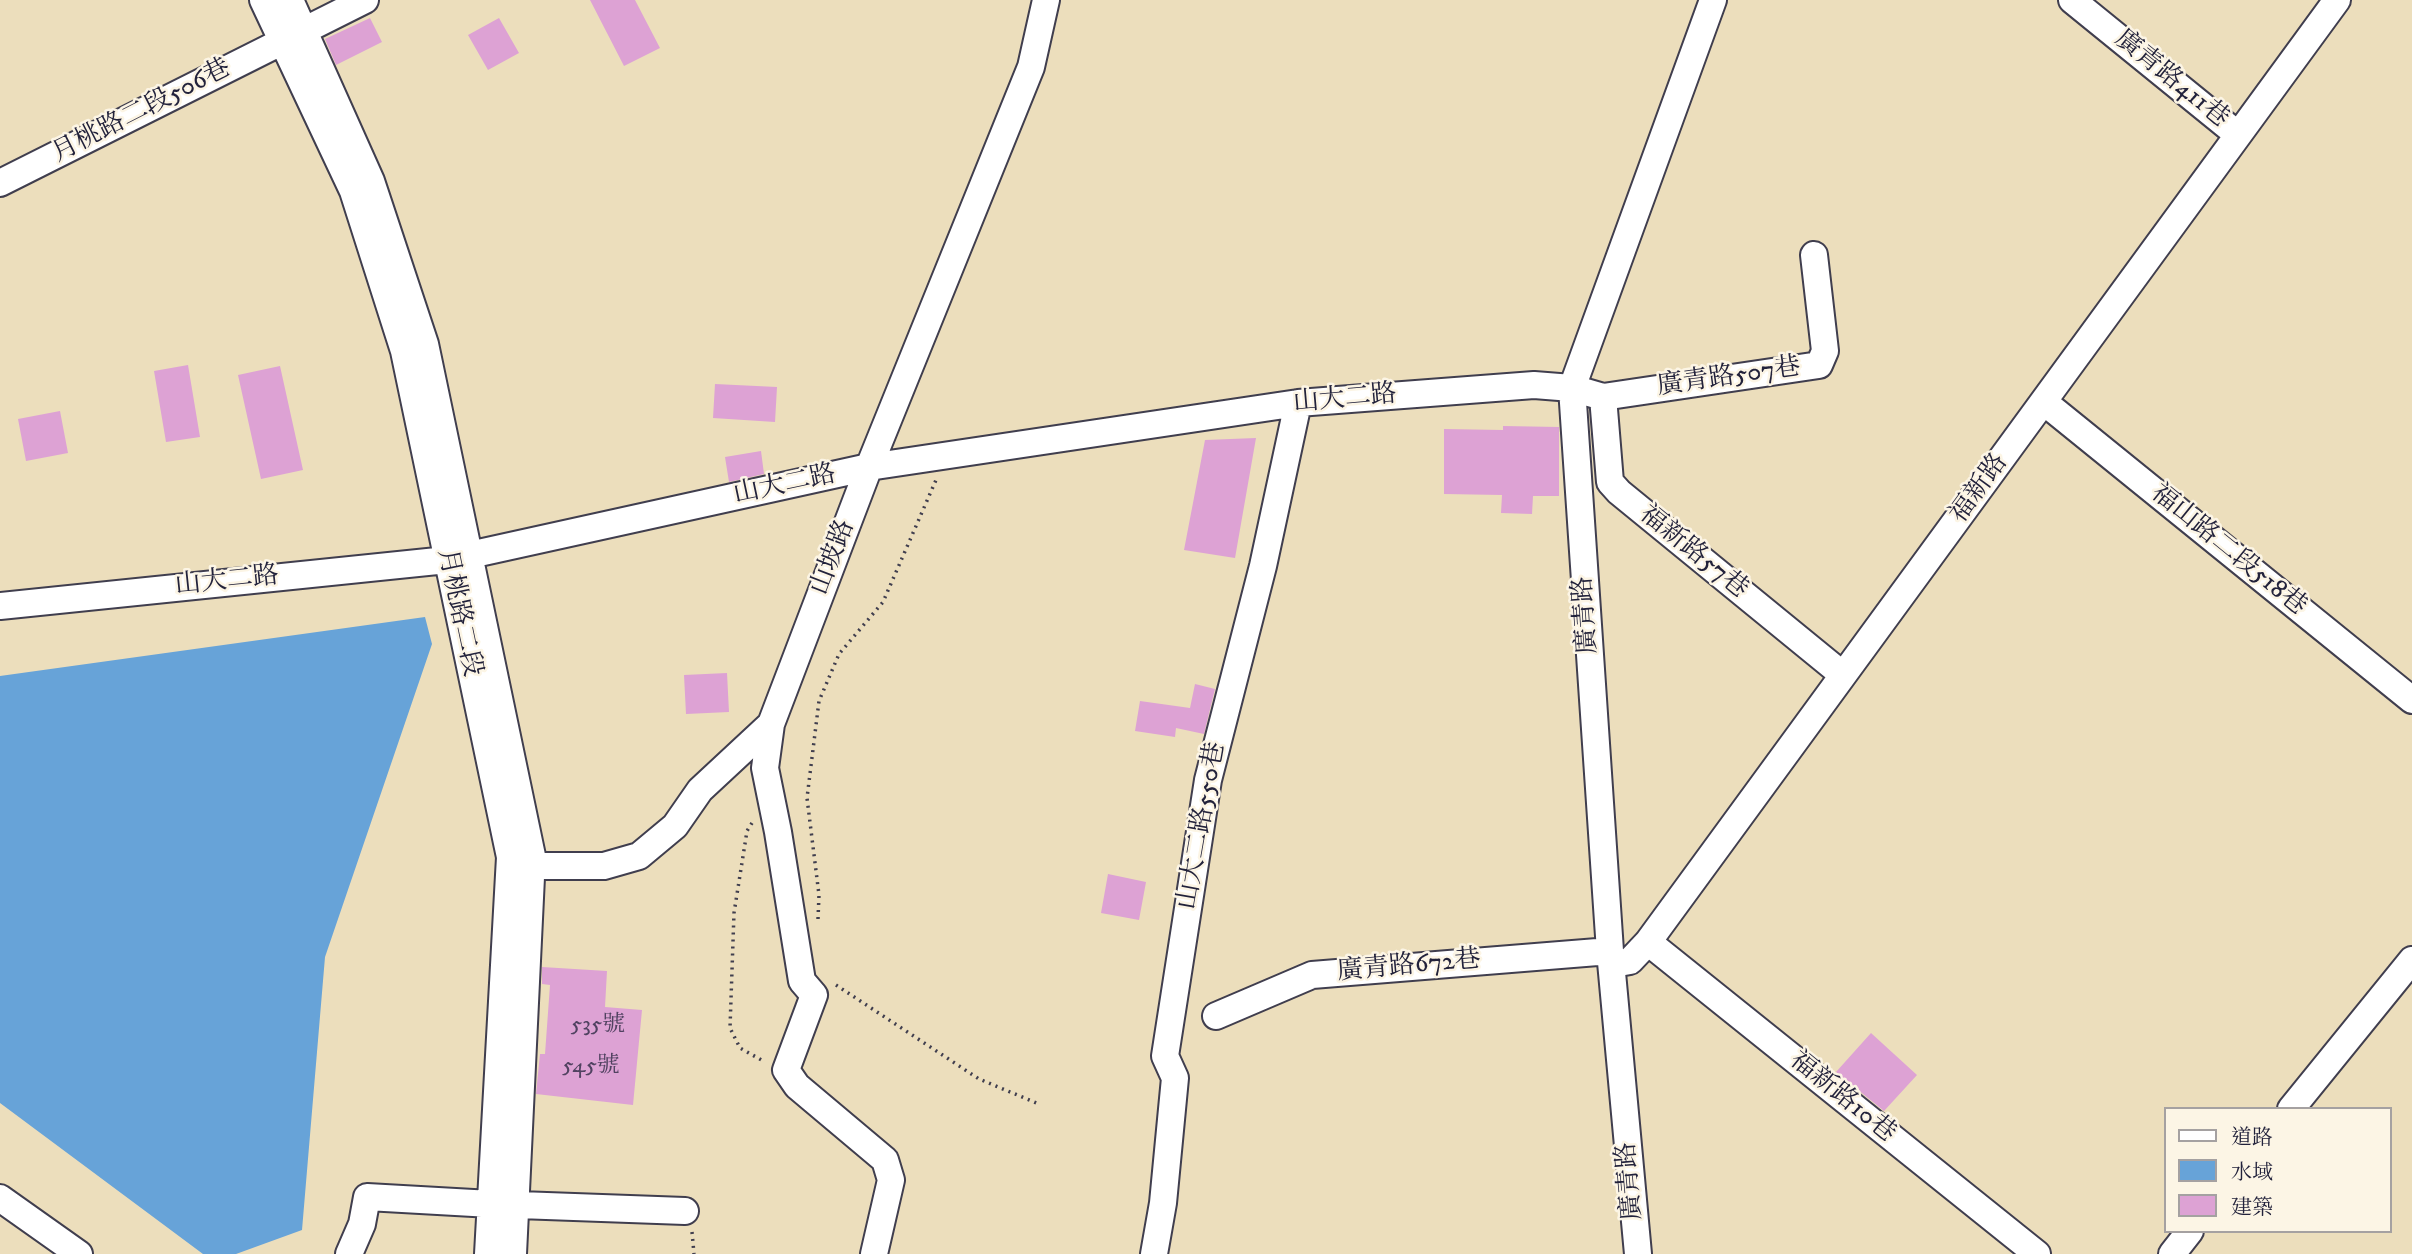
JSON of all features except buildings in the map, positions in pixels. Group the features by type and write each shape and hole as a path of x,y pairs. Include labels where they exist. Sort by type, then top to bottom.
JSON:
{"street":[{"name":"月桃路二段","path":"263,0 294,36"},
{"name":"月桃路二段","path":"290,0 294,36 357,204 404,351 532,856 504,1204 488,1254"},
{"name":"月桃路二段506巷","path":"0,183 365,0"},
{"name":"山坡路","path":"791,1078 814,995 802,981 765,768 771,724 869,467 1031,67 1046,0"},
{"name":"廣青路","path":"1637,1254 1612,958 1572,388 1713,0"},
{"name":"廣青路411巷","path":"2072,0 2237,134"},
{"name":"福新路","path":"1612,958 1630,961 1648,942 2337,0"},
{"name":"廣青路507巷","path":"1572,388 1603,397 1818,365 1825,351 1814,255"},
{"name":"山大二路","path":"0,606 457,558 869,467 1298,403 1534,385 1572,388"},
{"name":"福新路57巷","path":"1603,397 1610,482 1843,675"},
{"name":"福山路二段518巷","path":"2044,402 2412,700"},
{"name":"山大二路550巷","path":"1154,1254 1163,1203 1175,1078 1165,1056 1208,780 1263,566 1298,403"},
{"name":"月桃路二段","path":"457,558 510,857 504,1204 513,1254"},
{"path":"531,866 604,866 639,856 675,827 700,790 771,724"},
{"name":"福新路10巷","path":"1648,942 2037,1254"},
{"name":"廣青路672巷","path":"1216,1016 1312,975 1612,958"},
{"path":"2293,1107 2412,961"},
{"path":"791,1078 885,1160 891,1181 874,1254"},
{"path":"349,1254 362,1224 367,1196 685,1212"},
{"path":"0,1198 79,1254"},
{"path":"2172,1254 2188,1233"}],"path":[{"path":"817,921 819,895 807,798 819,701 839,654 883,602 936,484 937,457"},
{"path":"769,790 747,831 734,912 730,1028 740,1048 791,1078"},
{"path":"834,984 979,1079 1039,1104"}],"water":[{"path":"425,617 432,644 325,957 302,1230 236,1254 203,1254 0,1103 0,676"}]}
